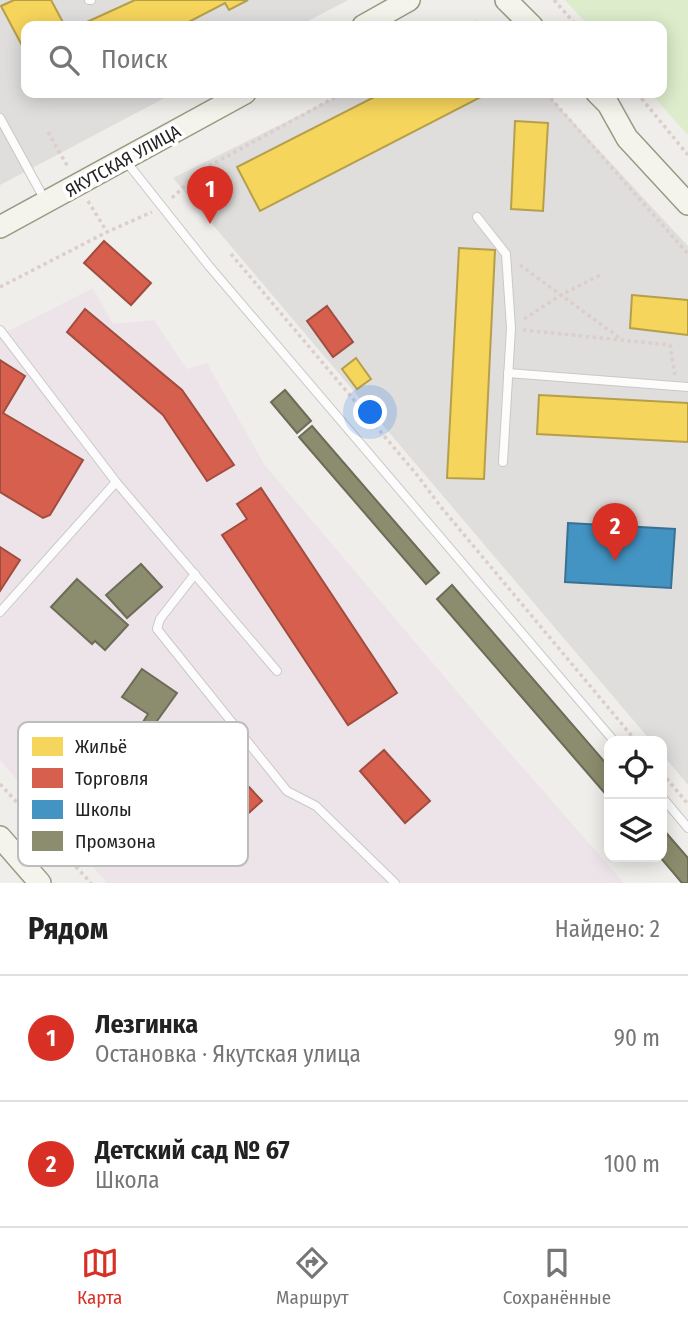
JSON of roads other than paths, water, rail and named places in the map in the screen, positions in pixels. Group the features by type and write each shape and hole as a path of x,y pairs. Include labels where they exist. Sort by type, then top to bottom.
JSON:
{"street":[{"path":"372,21 409,0"},
{"path":"506,0 526,21"},
{"name":"ЯКУТСКАЯ УЛИЦА","path":"0,227 236,98"},
{"path":"602,98 627,138 688,204"},
{"path":"0,837 18,858"},
{"path":"25,866 40,883"}],"lane":[{"path":"0,118 47,202"},
{"path":"0,126 17,149"},
{"path":"125,160 209,266 610,736"},
{"path":"477,217 506,254 511,328 503,462"},
{"path":"0,330 116,482 277,671"},
{"path":"508,373 688,387"},
{"path":"0,612 116,482"},
{"path":"195,574 160,619 158,629 232,722"},
{"path":"248,742 287,791 316,806 395,883"},
{"path":"664,799 688,828"}],"place":[{"name":"Лезгинка","path":"210,224"},
{"name":"Детский сад № 67","path":"615,561"}]}
